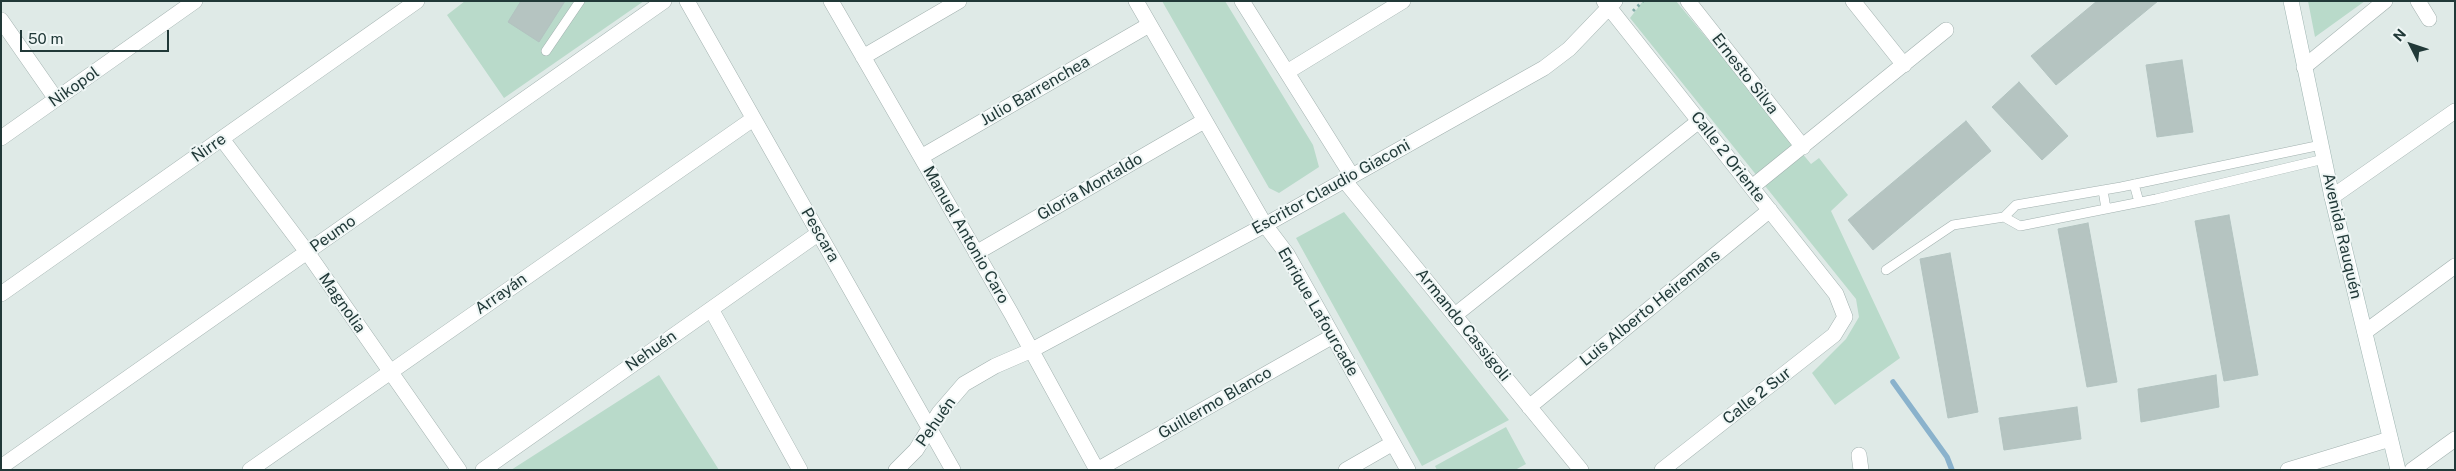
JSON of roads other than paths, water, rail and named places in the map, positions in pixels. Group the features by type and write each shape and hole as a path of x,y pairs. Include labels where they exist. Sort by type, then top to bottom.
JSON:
{"street":[{"name":"Nikopol","path":"1,138 195,1"},
{"name":"Ñirre","path":"1,294 417,1"},
{"name":"Peumo","path":"1,467 664,1"},
{"name":"Pescara","path":"686,1 953,470"},
{"name":"Manuel Antonio Caro","path":"831,1 1032,350 1097,470"},
{"path":"864,57 959,1"},
{"name":"Enrique Lafourcade","path":"1136,1 1265,225 1287,254 1408,470"},
{"name":"Armando Cassigoli","path":"1242,1 1287,72 1348,178 1455,315 1581,470"},
{"path":"1287,72 1403,1"},
{"name":"Ernesto Silva","path":"1688,1 1803,146"},
{"path":"1854,1 1904,65"},
{"name":"Avenida Rauquén","path":"2291,1 2332,197 2398,470"},
{"path":"2304,67 2385,1"},
{"path":"2418,1 2429,19"},
{"name":"Calle 2 Oriente","path":"1610,3 1699,121 1836,294 1845,317"},
{"name":"Escritor Claudio Giaconi","path":"1032,350 1265,225 1544,68 1569,49 1610,3"},
{"path":"1,20 56,99"},
{"name":"Julio Barrenchea","path":"921,157 1149,25"},
{"path":"1752,187 1946,30"},
{"path":"2332,197 2455,110"},
{"name":"Arrayán","path":"250,470 753,119"},
{"name":"Gloria Montaldo","path":"976,253 1204,121"},
{"path":"1455,315 1699,121"},
{"name":"Magnolia","path":"222,139 306,252 459,470"},
{"name":"Luis Alberto Heiremans","path":"1529,407 1770,210"},
{"name":"Nehuén","path":"483,470 819,233"},
{"path":"2365,332 2455,266"},
{"path":"711,309 800,470"},
{"name":"Calle 2 Sur","path":"1662,470 1834,335 1845,317"},
{"name":"Guillermo Blanco","path":"1097,470 1333,336"},
{"name":"Pehuén","path":"896,470 916,450 949,400 964,384 995,366 1032,350"},
{"path":"2288,470 2390,439"},
{"path":"2412,470 2455,439"},
{"path":"1346,470 1393,443"}],"lane":[{"path":"546,51 580,1"},
{"path":"1886,270 1953,225 2004,217 2016,205 2322,152"},
{"path":"2004,217 2020,226 2106,209 2139,202 2322,152"},
{"path":"2134,184 2139,202"},
{"path":"2103,190 2106,209"}],"waterway":[{"path":"1893,382 1947,457 1952,470"}]}
